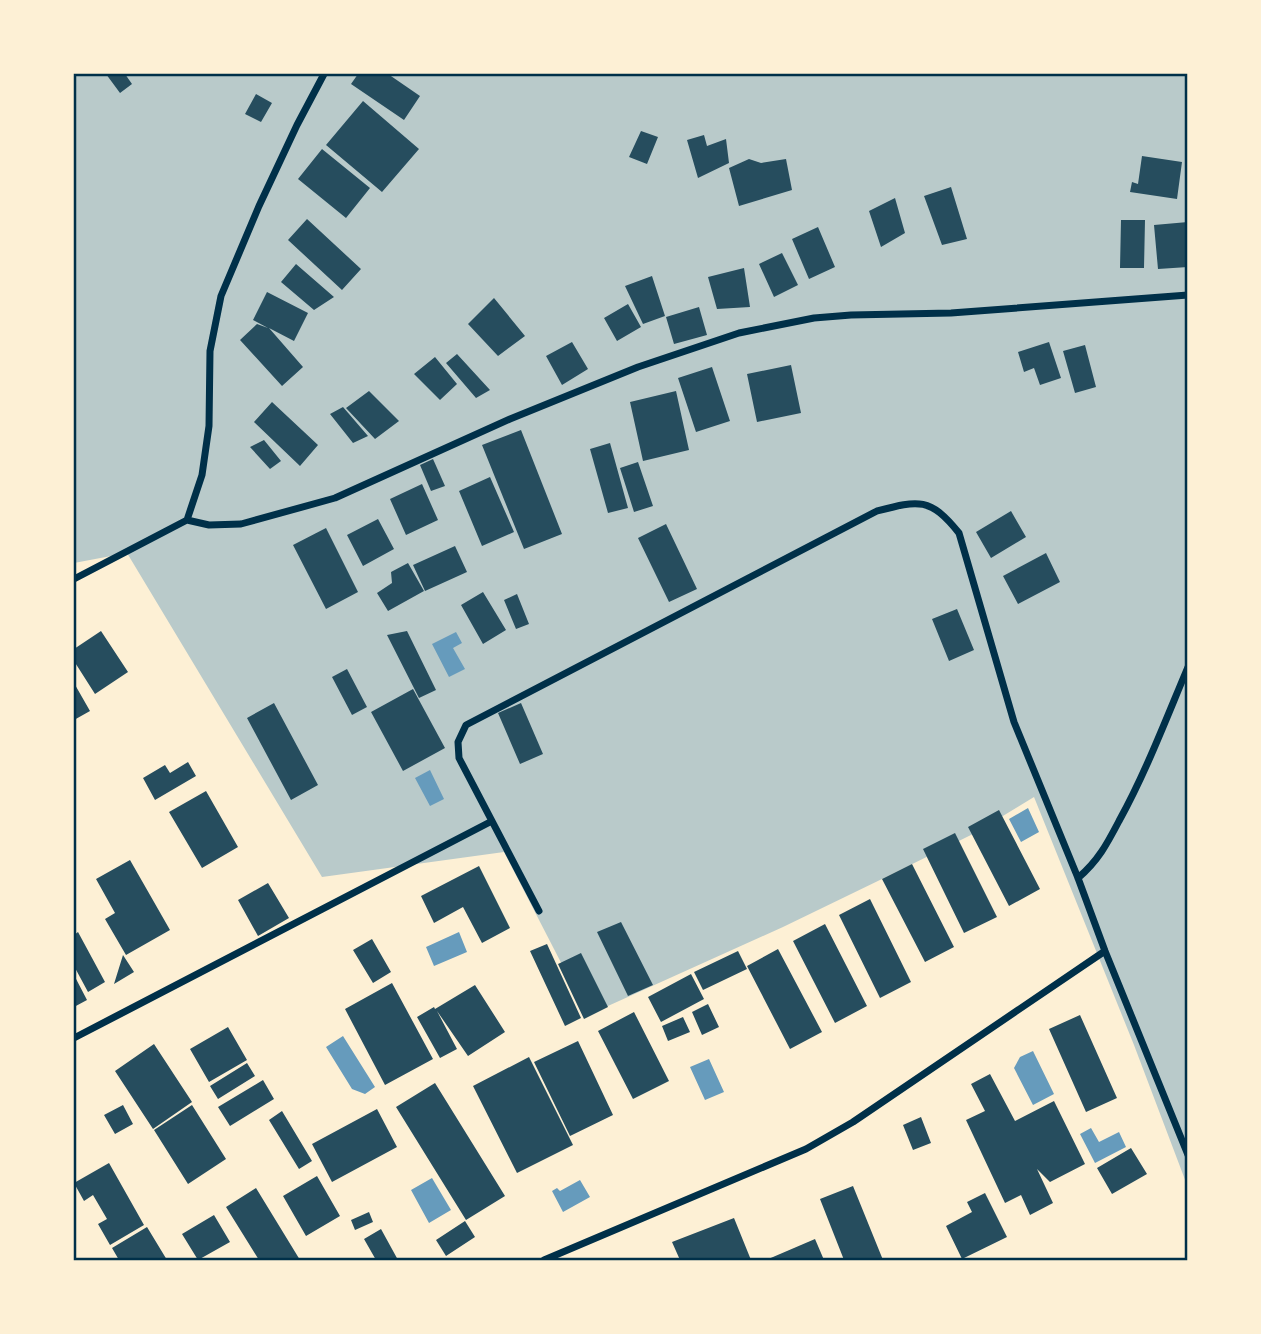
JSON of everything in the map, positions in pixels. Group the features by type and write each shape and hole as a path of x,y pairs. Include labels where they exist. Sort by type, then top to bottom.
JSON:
{"street":[{"path":"187,520 202,475 209,426 210,351 220,296 259,206 324,74"},
{"path":"74,579 187,520 209,525 241,524 335,498 510,419 612,377 739,332 814,318 951,313 1188,295"},
{"path":"539,911 459,758 458,742 466,725 877,511 905,503 924,504 944,514 959,533 1014,722 1188,1155"},
{"path":"1078,878 1092,866 1103,850 1135,793 1188,667"},
{"path":"74,1038 492,821"},
{"path":"544,1261 806,1149 853,1122 1105,951"}],"shaded area":[{"path":"74,74 1187,74 1187,1185 1034,797 975,833 882,879 588,1015 504,852 322,877 127,553 74,563"}],"water":[{"path":"456,632 462,643 453,648 465,669 449,677 432,644"},
{"path":"430,770 444,799 430,806 415,778"},
{"path":"1028,808 1039,832 1021,842 1009,819"},
{"path":"459,932 467,952 434,966 426,947"},
{"path":"343,1036 375,1087 365,1094 352,1089 326,1047"},
{"path":"1033,1051 1054,1094 1033,1105 1014,1068 1020,1057"},
{"path":"709,1059 724,1092 705,1100 690,1067"},
{"path":"1091,1128 1099,1142 1119,1132 1126,1147 1095,1163 1080,1134"},
{"path":"432,1178 451,1210 429,1223 411,1190"},
{"path":"580,1180 590,1197 563,1212 552,1191 557,1188 560,1191"}],"building":[{"path":"106,74 125,74 132,84 120,93"},
{"path":"358,74 388,74 420,96 404,120 351,84"},
{"path":"256,94 272,103 261,122 245,114"},
{"path":"363,101 419,149 382,192 326,145"},
{"path":"641,131 658,137 647,164 629,157"},
{"path":"704,135 707,146 726,139 729,163 698,178 687,140"},
{"path":"322,149 370,188 346,218 298,179"},
{"path":"1142,156 1182,162 1177,199 1130,192 1132,182 1138,184"},
{"path":"749,159 761,163 786,159 792,190 739,206 729,168"},
{"path":"951,187 967,239 942,245 924,196"},
{"path":"895,198 905,233 881,247 869,211"},
{"path":"307,219 361,269 342,290 288,240"},
{"path":"1121,220 1145,220 1144,268 1120,268"},
{"path":"1188,222 1188,267 1158,269 1154,225"},
{"path":"818,227 835,267 809,279 792,239"},
{"path":"782,253 798,285 774,297 759,264"},
{"path":"296,264 334,297 314,310 281,282"},
{"path":"744,268 750,307 717,309 708,277"},
{"path":"652,276 665,316 643,324 625,286"},
{"path":"267,292 308,313 294,341 269,328 303,367 282,386 240,340 257,324 268,328 253,320"},
{"path":"494,298 525,336 498,356 468,324"},
{"path":"628,304 641,327 617,341 604,318"},
{"path":"699,307 707,335 674,344 666,317"},
{"path":"572,342 588,369 562,385 546,356"},
{"path":"1049,342 1061,378 1040,385 1034,368 1024,372 1018,352"},
{"path":"1085,345 1096,387 1075,393 1063,351"},
{"path":"457,354 490,390 476,398 446,363"},
{"path":"435,357 457,384 440,400 414,374"},
{"path":"791,365 801,413 757,422 747,374"},
{"path":"712,367 730,421 696,432 678,378"},
{"path":"369,391 399,421 375,439 346,408"},
{"path":"676,391 689,450 643,461 630,402"},
{"path":"272,402 318,445 300,466 254,422"},
{"path":"343,407 368,436 353,443 330,414"},
{"path":"521,430 562,534 524,549 482,445"},
{"path":"264,440 281,461 270,469 250,447"},
{"path":"610,443 628,508 608,513 590,449"},
{"path":"433,459 445,486 431,491 420,465"},
{"path":"638,462 653,506 634,512 620,468"},
{"path":"490,477 514,532 482,546 459,491"},
{"path":"422,484 438,520 406,535 390,499"},
{"path":"1011,511 1026,537 991,558 976,532"},
{"path":"378,519 394,549 363,566 347,535"},
{"path":"666,524 697,589 669,602 638,538"},
{"path":"326,528 358,592 326,609 293,545"},
{"path":"455,546 467,572 425,591 413,565"},
{"path":"1046,553 1060,582 1018,604 1003,576"},
{"path":"408,563 424,591 388,611 377,593 392,583 391,572"},
{"path":"483,592 506,630 483,644 461,605"},
{"path":"517,594 529,624 516,629 504,600"},
{"path":"957,609 974,650 949,661 932,619"},
{"path":"101,631 128,672 95,694 74,661 74,649"},
{"path":"407,631 436,690 419,698 387,635"},
{"path":"347,669 367,707 352,715 332,677"},
{"path":"74,683 90,711 74,720"},
{"path":"413,689 445,748 403,771 371,712"},
{"path":"274,703 318,785 291,800 247,718"},
{"path":"521,703 543,754 520,764 498,713"},
{"path":"188,762 196,776 155,800 143,778 165,765 170,773"},
{"path":"206,791 238,847 202,868 169,812"},
{"path":"999,810 1040,889 1009,906 968,827"},
{"path":"955,833 997,917 964,933 923,849"},
{"path":"130,860 170,930 126,955 105,919 115,913 96,879"},
{"path":"912,864 954,947 925,962 882,879"},
{"path":"479,866 510,928 482,943 463,907 434,923 421,896"},
{"path":"268,883 289,918 258,936 238,900"},
{"path":"870,899 911,982 880,998 839,915"},
{"path":"621,922 653,985 628,996 597,932"},
{"path":"825,924 867,1006 835,1023 793,941"},
{"path":"78,932 105,982 88,992 74,966 74,935"},
{"path":"372,939 391,972 373,983 353,950"},
{"path":"547,944 581,1018 565,1026 530,951"},
{"path":"778,949 822,1032 790,1049 747,966"},
{"path":"738,951 747,969 703,990 694,972"},
{"path":"581,953 608,1007 584,1019 558,964"},
{"path":"123,955 134,972 114,984"},
{"path":"691,974 704,999 661,1022 648,997"},
{"path":"74,975 87,1000 74,1007"},
{"path":"392,983 433,1059 385,1085 345,1009"},
{"path":"475,985 505,1032 468,1056 437,1011 457,1049 440,1058 417,1017"},
{"path":"708,1004 719,1027 702,1035 692,1012"},
{"path":"634,1012 669,1081 633,1099 598,1031"},
{"path":"1080,1015 1117,1098 1086,1112 1049,1029"},
{"path":"683,1017 690,1032 668,1041 662,1026"},
{"path":"228,1027 247,1060 209,1082 190,1049"},
{"path":"578,1041 613,1115 570,1136 534,1062"},
{"path":"154,1044 192,1102 153,1129 115,1071"},
{"path":"529,1057 573,1145 517,1173 473,1086"},
{"path":"247,1063 255,1076 218,1099 210,1086"},
{"path":"990,1074 1015,1121 1054,1101 1085,1164 1050,1182 1037,1169 1053,1203 1030,1215 1021,1195 1005,1203 966,1120 985,1111 971,1084"},
{"path":"263,1080 274,1099 230,1126 218,1107"},
{"path":"435,1083 505,1196 466,1220 396,1107"},
{"path":"123,1105 133,1124 115,1134 104,1115"},
{"path":"192,1105 226,1159 188,1184 154,1130"},
{"path":"377,1109 397,1147 332,1182 312,1144"},
{"path":"282,1111 312,1161 299,1169 269,1120"},
{"path":"921,1117 931,1143 913,1150 903,1125"},
{"path":"1131,1148 1147,1174 1112,1194 1097,1168"},
{"path":"109,1163 144,1225 110,1245 98,1224 107,1219 93,1195 84,1201 74,1183"},
{"path":"317,1176 340,1216 306,1236 283,1196"},
{"path":"853,1186 883,1260 844,1260 820,1199"},
{"path":"256,1188 300,1260 259,1260 226,1207"},
{"path":"985,1193 1007,1237 962,1259 946,1226 972,1212 967,1202"},
{"path":"369,1212 373,1222 355,1230 351,1220"},
{"path":"214,1215 230,1242 198,1260 182,1234"},
{"path":"734,1218 751,1260 680,1260 672,1242"},
{"path":"465,1221 475,1237 446,1256 436,1240"},
{"path":"147,1227 167,1260 119,1260 112,1248"},
{"path":"381,1229 398,1260 376,1260 364,1239"},
{"path":"815,1239 824,1260 766,1260"}]}
